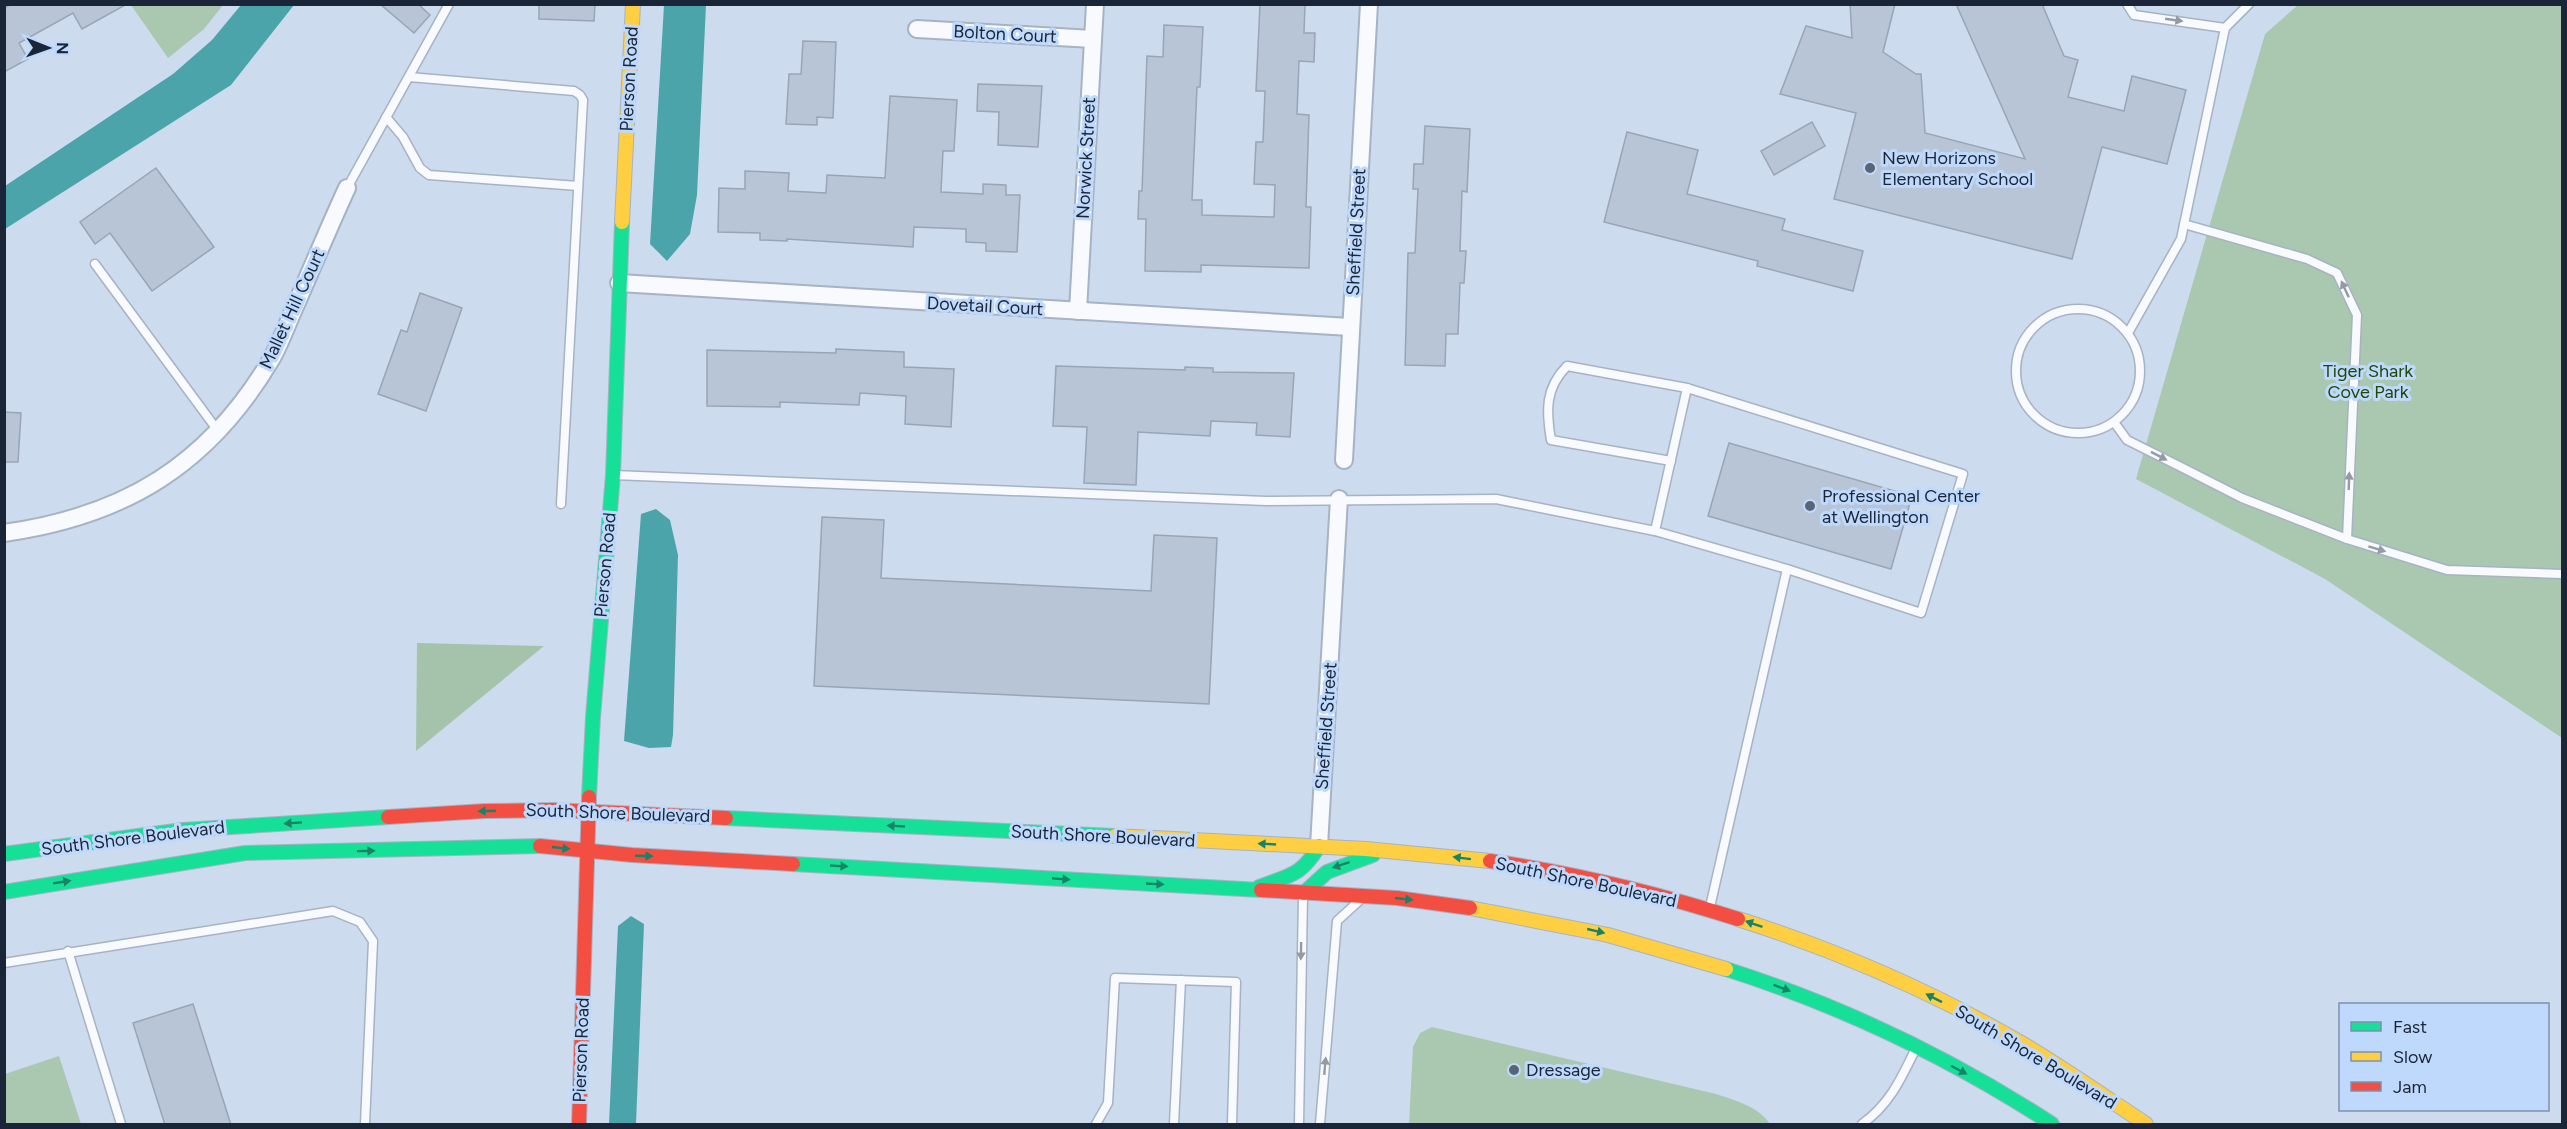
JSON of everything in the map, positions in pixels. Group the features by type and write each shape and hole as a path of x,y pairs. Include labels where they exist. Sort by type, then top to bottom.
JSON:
{"street":[{"name":"Pierson Road","path":"579,1125 592,717 613,475 619,283 633,4"},
{"name":"Norwick Street","path":"1078,311 1095,4"},
{"name":"Sheffield Street","path":"1344,460 1369,4"},
{"name":"Bolton Court","path":"917,29 1093,39"},
{"name":"Mallet Hill Court","path":"4,533 75,520 118,502 176,468 219,431 248,396 273,356 347,188"},
{"name":"Dovetail Court","path":"619,283 1350,327"},
{"name":"Sheffield Street","path":"1319,846 1339,499"},
{"name":"South Shore Boulevard","path":"4,854 183,830 484,811 553,810 1319,846 1387,850 1504,863 1569,874 1642,891 1709,910 1839,955 1928,995 2006,1035 2080,1079 2146,1125"},
{"name":"South Shore Boulevard","path":"4,892 244,853 549,846 632,855 1365,896 1482,909 1618,936 1761,980 1820,1003 1916,1047 1974,1078 2052,1125"},
{"path":"1251,890 1296,873 1308,865 1319,846"},
{"path":"1304,893 1315,878 1332,868 1387,850"}],"lane":[{"path":"347,188 449,4"},
{"path":"2127,4 2134,15 2226,28"},
{"path":"2128,333 2181,239 2226,28 2249,4"},
{"path":"409,77 574,91 580,94 583,100 561,504"},
{"path":"386,117 403,137 420,168 429,175 578,186"},
{"path":"2184,225 2307,259 2337,273 2357,315 2347,540"},
{"path":"95,264 219,431"},
{"path":"2072,309 2093,310 2112,318 2128,333 2138,350 2141,370 2138,390 2128,408 2114,422 2096,431 2076,433 2056,429 2039,419 2026,404 2018,385 2016,365 2022,345 2034,327 2051,315 2072,309"},
{"path":"613,475 1266,501 1496,499 1655,531 1788,569 1921,613 1963,474 1688,388 1567,366 1554,379 1547,414 1551,440 1671,461"},
{"path":"1655,531 1688,388"},
{"path":"2114,422 2127,440 2242,498 2347,540 2447,570 2562,574"},
{"path":"1709,910 1788,569"},
{"path":"1299,1125 1304,893"},
{"path":"1320,1125 1337,921 1365,896"},
{"path":"4,963 68,951 333,911 360,922 374,941 364,1125"},
{"path":"68,951 121,1125"},
{"path":"1096,1125 1108,1103 1115,978 1236,982 1232,1125"},
{"path":"1174,1125 1181,980"},
{"path":"1862,1125 1874,1116 1893,1095 1916,1047"}],"green space":[{"path":"131,5 223,5 204,29 168,58"},
{"name":"Tiger Shark Cove Park","path":"2298,5 2562,5 2562,738 2325,579 2136,479 2265,34"},
{"name":"Dressage","path":"1432,1027 1716,1094 1753,1108 1770,1124 1409,1124 1413,1047 1420,1033"},
{"path":"59,1056 81,1124 5,1124 5,1074"}],"shaded area":[{"path":"241,5 294,5 231,85 5,229 5,186 173,74 212,40"},
{"path":"664,5 706,5 697,195 690,234 667,261 650,244"},
{"path":"656,509 670,520 678,555 673,735 671,747 649,748 624,741 641,514"},
{"path":"417,643 544,646 416,751"},
{"path":"631,916 644,924 636,1124 609,1124 618,926"}],"building":[{"path":"12,4 127,4 82,29 73,13 19,43 28,59 4,72 4,8"},
{"path":"380,4 418,4 430,15 414,33"},
{"path":"539,4 595,4 594,21 539,19"},
{"path":"1260,4 1305,4 1304,33 1315,33 1314,62 1299,61 1297,114 1309,115 1306,207 1311,207 1309,268 1201,265 1201,272 1145,271 1146,219 1138,219 1139,191 1142,191 1147,56 1163,57 1164,25 1203,27 1200,87 1197,87 1192,200 1202,200 1202,215 1274,217 1275,185 1254,184 1256,142 1263,142 1265,91 1256,91"},
{"path":"1850,4 1895,4 1883,52 1916,74 1921,74 1925,133 2025,159 1956,4 2042,4 2064,56 2078,60 2068,97 2124,111 2132,76 2186,90 2167,164 2102,147 2072,259 1834,199 1856,113 1780,94 1806,26 1852,38"},
{"path":"803,41 836,42 833,118 817,117 817,125 786,124 789,74 801,74"},
{"path":"978,84 1042,86 1038,147 998,145 999,112 977,111"},
{"path":"890,96 957,100 954,151 943,151 941,192 983,194 983,184 1006,185 1006,195 1020,195 1017,252 986,251 986,243 966,242 966,229 914,227 913,247 787,239 787,241 760,240 760,233 718,232 719,188 745,189 745,171 789,173 788,191 826,193 827,175 885,178"},
{"path":"1812,122 1825,146 1774,175 1761,151"},
{"path":"1425,126 1470,129 1467,192 1462,191 1460,251 1466,251 1464,283 1460,283 1458,334 1446,334 1445,366 1405,365 1408,253 1415,253 1418,189 1413,189 1414,164 1423,164"},
{"path":"1627,132 1698,150 1687,194 1785,219 1782,230 1863,251 1853,291 1757,266 1758,261 1604,222"},
{"path":"156,168 214,247 152,291 110,233 95,244 80,222"},
{"path":"420,293 462,308 426,411 378,394 401,330 407,332"},
{"path":"836,349 904,352 904,367 954,369 951,427 905,424 906,396 860,393 859,405 780,402 780,407 707,406 707,350 836,353"},
{"path":"1056,366 1185,370 1185,367 1213,368 1213,372 1294,373 1290,437 1256,435 1257,423 1211,421 1210,436 1138,432 1136,485 1084,483 1087,427 1053,426"},
{"path":"4,412 21,413 18,462 4,462"},
{"name":"Professional Center at Wellington","path":"1729,443 1912,496 1891,569 1708,516"},
{"path":"822,517 884,520 881,578 1151,591 1154,535 1217,538 1209,704 814,686"},
{"path":"193,1004 231,1125 165,1125 133,1023"}],"traffic: fast":[{"path":"589,797 593,717 613,475 622,222"},
{"path":"4,854 183,830 388,817"},
{"path":"726,818 1115,836"},
{"path":"4,892 245,853 540,846"},
{"path":"1259,887 1287,877 1300,869 1319,846"},
{"path":"1304,893 1327,872 1373,855"},
{"path":"793,864 1261,890"},
{"path":"1726,969 1811,999 1894,1036 1975,1077 2052,1124"}],"traffic: slow":[{"path":"622,222 633,4"},
{"path":"1115,836 1366,849 1490,861"},
{"path":"1470,908 1608,935 1726,969"},
{"path":"1738,919 1848,958 1954,1007 2023,1044 2146,1124"}],"traffic: jam":[{"path":"579,1124 589,797"},
{"path":"388,817 485,811 553,810 726,818"},
{"path":"540,846 632,855 793,864"},
{"path":"1490,861 1553,871 1615,885 1738,919"},
{"path":"1261,890 1397,898 1470,908"}],"place":[{"name":"New Horizons Elementary School","path":"1870,168"},
{"name":"Professional Center at Wellington","path":"1810,506"},
{"name":"Dressage","path":"1514,1070"}]}
